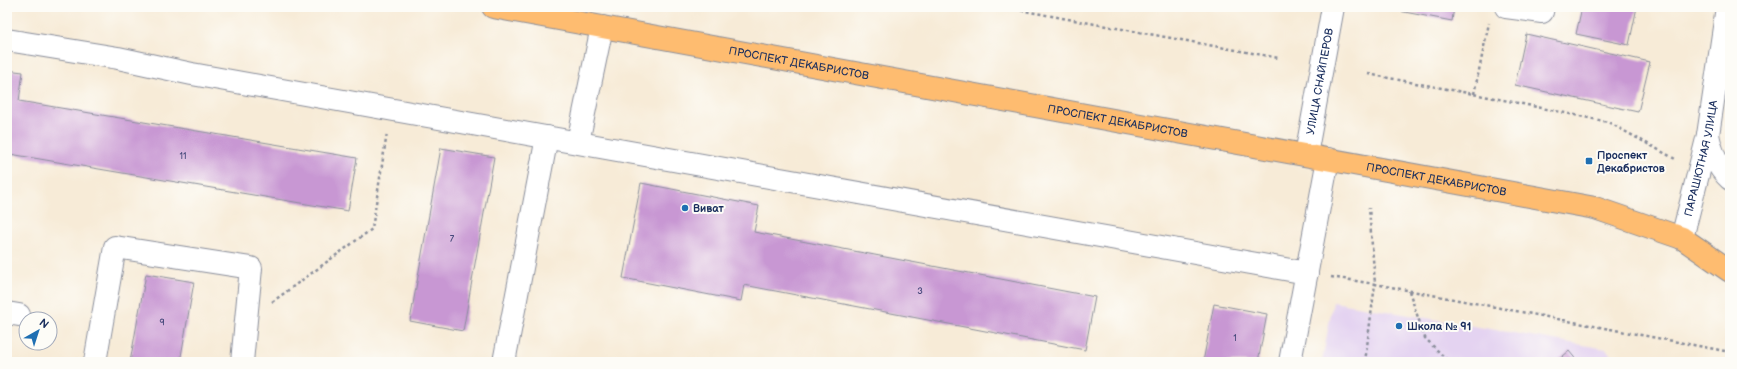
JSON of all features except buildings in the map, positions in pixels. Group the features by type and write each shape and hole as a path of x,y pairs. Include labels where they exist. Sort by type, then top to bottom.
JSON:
{"main road":[{"name":"ПРОСПЕКТ ДЕКАБРИСТОВ","path":"493,7 1595,208 1682,238 1730,271"}],"street":[{"name":"УЛИЦА СНАЙПЕРОВ","path":"1306,155 1333,7"},
{"path":"1506,7 1542,12 1543,7"},
{"name":"ПАРАШЮТНАЯ УЛИЦА","path":"1682,238 1708,136 1727,7"},
{"path":"578,142 602,27"},
{"path":"7,40 118,58 192,74 1307,273"},
{"path":"1708,136 1713,156 1724,174 1730,179"},
{"path":"504,362 547,137"},
{"path":"1290,362 1328,159"},
{"path":"95,362 115,247 251,268 242,362"}],"path":[{"path":"1003,7 1279,58"},
{"path":"1474,94 1489,22"},
{"path":"1368,74 1608,122 1699,172"},
{"path":"246,321 372,228 391,109"},
{"path":"1365,362 1375,284 1369,208"},
{"path":"1307,273 1408,290 1730,352"},
{"path":"1408,290 1425,338 1449,362"}],"shaded area":[{"name":"Школа № 91","path":"1333,302 1606,349 1617,362 1322,362"}],"place":[{"name":"Проспект Декабристов","path":"1589,161"},
{"name":"Виват","path":"685,208"},
{"name":"Школа № 91","path":"1399,326"}]}
